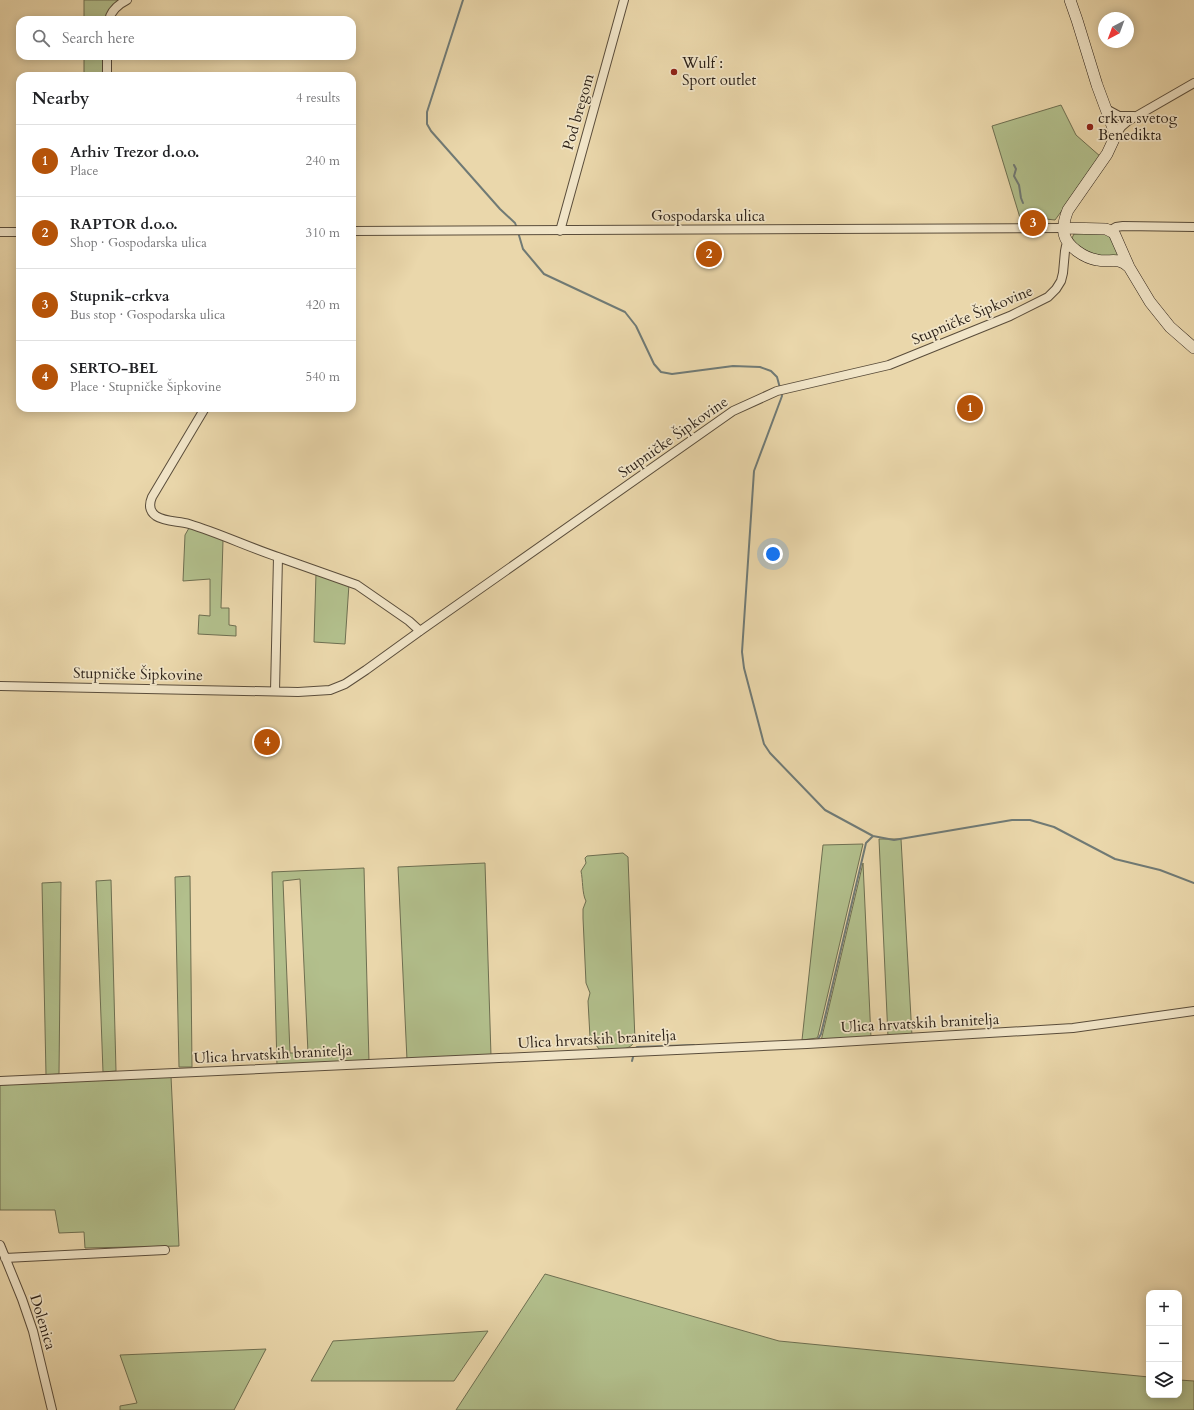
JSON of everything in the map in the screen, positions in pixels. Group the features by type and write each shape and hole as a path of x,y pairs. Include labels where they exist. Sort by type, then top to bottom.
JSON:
{"main road":[{"path":"1070,0 1078,20 1114,131 1114,139 1107,154 1065,215 1064,234 1069,242 1082,254 1097,260 1120,261 1129,267"},
{"path":"1064,228 1106,228 1111,230 1117,238 1129,267 1159,315 1194,348"}],"street":[{"path":"111,16 115,9 127,0"},
{"name":"Pod bregom","path":"560,231 624,0"},
{"path":"107,72 108,60"},
{"path":"1114,139 1121,127 1135,116 1194,84"},
{"path":"1106,109 1119,116 1135,116"},
{"path":"1111,230 1116,227 1123,226 1194,227"},
{"name":"Gospodarska ulica","path":"356,231 1064,228"},
{"path":"0,232 16,232"},
{"name":"Stupničke Šipkovine","path":"0,686 275,691 322,691 336,688 366,670 733,411 780,391 889,365 1010,316 1048,298 1061,281 1064,251 1069,242"},
{"path":"203,412 152,497 150,507 153,513 159,518 192,525 357,585 409,621 420,631"},
{"path":"275,691 278,557"},
{"name":"Ulica hrvatskih branitelja","path":"0,1081 783,1045 1065,1029 1194,1011"},
{"name":"Dolenica","path":"0,1245 33,1331 52,1410"},
{"path":"5,1258 165,1250"}],"green space":[{"path":"84,0 120,0 108,16 84,16"},
{"path":"84,60 104,60 104,72 84,72"},
{"path":"1061,105 1076,135 1101,157 1055,220 1037,218 1021,221 992,126"},
{"path":"1106,232 1120,250 1118,256 1092,254 1077,244 1072,238 1074,234"},
{"path":"192,527 223,540 221,608 229,608 229,625 236,626 236,636 198,634 199,615 210,616 210,579 183,581 185,535 189,528"},
{"path":"316,573 349,584 345,644 314,642"},
{"path":"879,839 901,839 912,1036 888,1037"},
{"path":"863,844 818,1036 817,1038 802,1040 823,845"},
{"path":"623,853 628,857 635,1041 632,1045 624,1049 599,1049 590,1037 588,1001 590,993 586,983 583,918 583,909 586,901 581,871 586,863 585,858 587,856"},
{"path":"485,863 491,1056 407,1060 398,867"},
{"path":"863,863 871,1038 821,1041"},
{"path":"364,868 369,1062 277,1066 272,872","holes":["300,879 308,1053 290,1053 283,881"]},
{"path":"190,876 192,1067 179,1067 175,877"},
{"path":"111,880 116,1071 103,1072 96,881"},
{"path":"61,882 59,1074 46,1075 42,883"},
{"path":"171,1076 179,1246 85,1248 84,1232 59,1233 55,1210 0,1210 0,1085"},
{"path":"545,1274 779,1341 1146,1377 1146,1398 1182,1398 1182,1380 1194,1381 1194,1410 456,1410"},
{"path":"488,1331 454,1381 311,1381 333,1341"},
{"path":"266,1349 234,1410 120,1410 120,1406 137,1403 120,1355"}],"waterway":[{"path":"463,0 427,112 427,124 431,131 500,209 515,223 517,228"},
{"path":"1014,165 1016,169 1014,176 1019,185 1023,203"},
{"path":"518,232 523,249 544,274 625,312 636,326 654,364 661,372 672,374 733,366 760,367 771,371 777,377 780,388"},
{"path":"781,392 782,396 754,471 742,652 744,668 764,744 770,753 825,810 873,836 894,840 1012,820 1030,820 1054,827 1115,859 1160,870 1194,883"},
{"path":"817,1041 821,1034 866,843 873,836"},
{"path":"635,1049 637,1047 694,1045"},
{"path":"632,1061 633,1057"}],"place":[{"name":"Wulf : Sport outlet","path":"674,72"},
{"name":"crkva svetog Benedikta","path":"1090,127"},
{"name":"Stupnik-crkva","path":"1033,223"},
{"name":"RAPTOR d.o.o.","path":"709,254"},
{"name":"Arhiv Trezor d.o.o.","path":"970,408"},
{"name":"SERTO-BEL","path":"267,742"}]}
